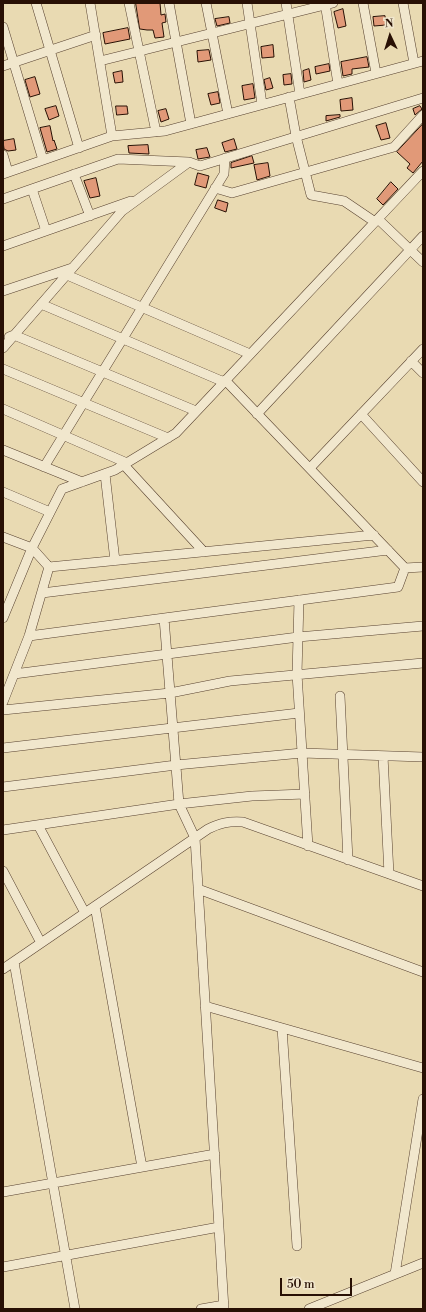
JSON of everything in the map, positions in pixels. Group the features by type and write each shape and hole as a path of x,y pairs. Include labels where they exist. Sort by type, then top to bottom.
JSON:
{"street":[{"path":"36,3 79,148"},
{"path":"90,3 112,136"},
{"path":"129,3 156,132"},
{"path":"169,3 191,124"},
{"path":"206,3 228,114"},
{"path":"247,3 262,104"},
{"path":"286,3 300,94"},
{"path":"363,3 376,73"},
{"path":"3,155 6,173 112,136 165,131 419,62 403,3"},
{"path":"100,61 328,4 338,84"},
{"path":"3,27 43,160"},
{"path":"3,66 96,35"},
{"path":"289,97 296,136 311,195 344,201 376,220 423,262"},
{"path":"3,199 118,159 189,162 200,166 423,98"},
{"path":"215,188 232,193 394,147 423,115"},
{"path":"44,467 224,174 225,158"},
{"path":"3,348 122,211 189,162"},
{"path":"3,618 4,610 32,548 62,489 115,470 176,432 423,171"},
{"path":"74,174 90,216"},
{"path":"32,189 46,231"},
{"path":"3,246 140,198"},
{"path":"257,414 423,236"},
{"path":"3,291 73,267"},
{"path":"67,275 250,354"},
{"path":"42,304 224,381 310,468 405,568 423,567"},
{"path":"3,339 14,335 196,411"},
{"path":"310,468 423,349"},
{"path":"412,362 423,373"},
{"path":"3,369 168,438"},
{"path":"3,409 126,464 204,552"},
{"path":"361,414 423,482"},
{"path":"3,450 82,482"},
{"path":"105,474 114,560"},
{"path":"3,492 50,512"},
{"path":"49,567 374,535"},
{"path":"3,537 32,548 49,567"},
{"path":"42,592 388,550"},
{"path":"3,702 6,684 14,674 29,636 49,567"},
{"path":"29,636 398,587 405,568"},
{"path":"298,600 297,674 308,846"},
{"path":"164,618 179,804 195,838 224,1307 201,1309"},
{"path":"14,674 298,637 423,626"},
{"path":"3,710 170,693 230,681 423,663"},
{"path":"340,696 348,860"},
{"path":"3,748 299,713"},
{"path":"3,787 176,765 302,753 423,757"},
{"path":"383,756 389,874"},
{"path":"3,830 179,804 252,796 305,794"},
{"path":"3,969 208,829 232,821 243,822 423,886"},
{"path":"38,825 85,913"},
{"path":"3,871 41,944"},
{"path":"198,889 423,972"},
{"path":"95,906 142,1167"},
{"path":"14,962 75,1309"},
{"path":"206,1006 423,1068"},
{"path":"282,1028 297,1246"},
{"path":"395,1274 423,1099"},
{"path":"3,1192 215,1154"},
{"path":"3,1267 219,1227"},
{"path":"309,1309 423,1263"}],"building":[{"path":"136,3 160,3 161,15 165,14 166,22 162,23 164,37 155,38 153,30 140,29"},
{"path":"343,9 346,26 338,28 334,12"},
{"path":"385,16 386,25 374,26 373,17"},
{"path":"229,17 230,23 217,26 215,19"},
{"path":"128,28 130,39 105,44 103,33"},
{"path":"273,45 274,57 262,58 261,47"},
{"path":"209,50 211,60 198,62 197,51"},
{"path":"367,57 369,67 352,69 352,74 343,76 341,62"},
{"path":"329,64 330,71 316,74 315,67"},
{"path":"309,69 311,80 304,82 303,71"},
{"path":"122,71 123,82 115,83 113,73"},
{"path":"291,74 292,84 284,85 283,75"},
{"path":"35,77 40,94 30,97 25,80"},
{"path":"270,78 273,88 266,90 264,80"},
{"path":"253,84 255,98 244,100 242,86"},
{"path":"218,92 220,103 211,105 208,94"},
{"path":"352,98 353,110 341,111 340,100"},
{"path":"56,106 59,116 49,120 45,109"},
{"path":"116,106 127,106 128,114 117,115"},
{"path":"420,106 422,109 415,115 413,109"},
{"path":"166,109 169,119 161,122 158,111"},
{"path":"340,115 340,117 326,121 326,116"},
{"path":"386,123 390,138 381,140 376,126"},
{"path":"423,124 423,161 413,173 407,168 410,164 397,152"},
{"path":"50,126 53,141 54,140 57,149 47,152 40,128"},
{"path":"14,139 16,150 8,151 4,149 3,141"},
{"path":"234,139 237,149 225,152 222,143"},
{"path":"148,145 149,154 129,153 128,146"},
{"path":"207,148 210,157 198,159 196,150"},
{"path":"252,156 254,163 231,168 231,163"},
{"path":"268,163 270,176 257,180 254,165"},
{"path":"198,173 209,176 206,188 195,185"},
{"path":"96,178 100,196 90,198 84,181"},
{"path":"391,182 398,189 383,205 377,199"},
{"path":"218,200 228,203 226,212 215,208"}]}
